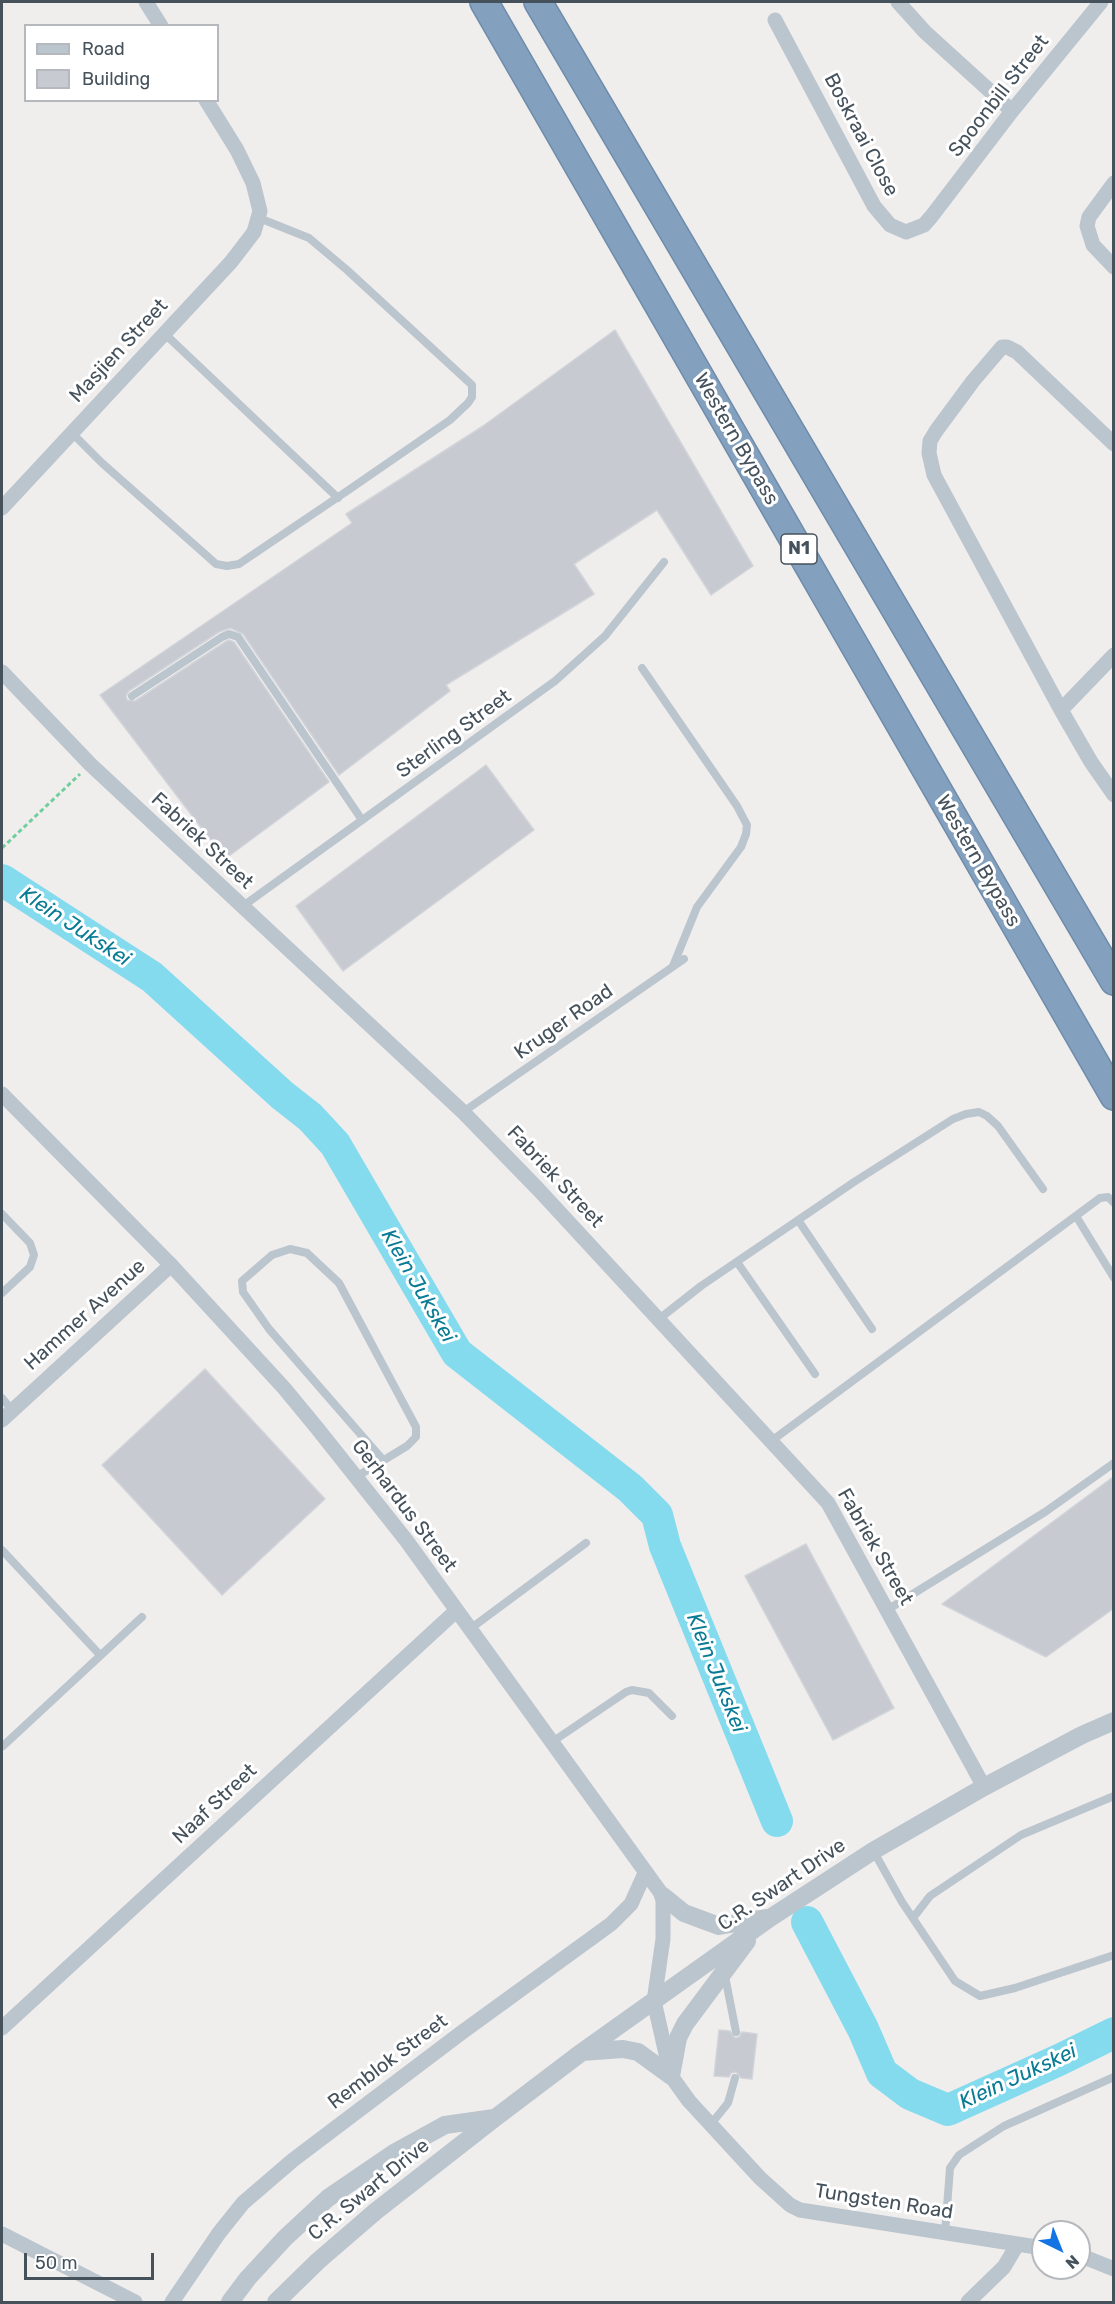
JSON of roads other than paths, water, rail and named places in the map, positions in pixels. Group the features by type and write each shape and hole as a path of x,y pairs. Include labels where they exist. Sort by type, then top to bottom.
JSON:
{"highway":[{"name":"Western Bypass","path":"484,2 1113,1096"},
{"path":"538,2 1113,981"}],"street":[{"path":"146,2 160,24"},
{"path":"898,2 925,32 1012,111"},
{"name":"Spoonbill Street","path":"932,217 1012,111 1099,2"},
{"name":"Boskraai Close","path":"775,20 874,206 883,218 896,229 906,232 924,225 932,217"},
{"path":"207,102 237,150 253,183 258,197 259,218"},
{"path":"1113,183 1089,217 1087,226 1093,245 1113,267"},
{"name":"Masjien Street","path":"2,508 243,247 254,232 259,218"},
{"path":"1113,444 1017,352 1002,347 948,414 930,441 929,453 934,475 1061,710 1113,795"},
{"path":"1061,710 1113,655"},
{"name":"Fabriek Street","path":"2,672 90,764 463,1112 659,1319 828,1503 984,1787"},
{"name":"Gerhardus Street","path":"2,1094 171,1265 284,1388 406,1540 663,1896"},
{"name":"Hammer Avenue","path":"7,1415 171,1265"},
{"name":"Naaf Street","path":"2,2028 456,1611"},
{"name":"C.R. Swart Drive","path":"276,2302 343,2239 495,2118 582,2052 764,1922 873,1851 984,1787 1113,1721"},
{"name":"Remblok Street","path":"172,2302 219,2233 243,2203 293,2160 611,1924 631,1904 645,1873"},
{"path":"663,1896 684,1913 719,1926 764,1922"},
{"path":"654,2001 663,1940 663,1896"},
{"path":"582,2052 623,2049 638,2052 671,2076 681,2031 724,1971 764,1922"},
{"name":"Tungsten Road","path":"654,2001 671,2076 689,2101 777,2194 800,2210 1031,2247"},
{"name":"C.R. Swart Drive","path":"230,2302 248,2278 285,2238 328,2198 394,2153 446,2125 495,2118"},
{"path":"2,2234 135,2302"},
{"path":"968,2302 1004,2267 1017,2245"},
{"path":"1091,2260 1113,2269"}],"lane":[{"path":"72,433 102,464 216,564 227,566 239,564 338,498 450,420 472,397 472,386 326,251 309,238 259,218"},
{"path":"165,334 338,498"},
{"name":"Sterling Street","path":"242,907 555,681 605,636 664,562"},
{"path":"132,696 222,637 229,634 238,637 362,820"},
{"path":"642,669 737,806 747,825 741,847 697,907 673,966"},
{"name":"Kruger Road","path":"463,1112 684,959"},
{"path":"659,1319 701,1286 798,1220 953,1119 979,1112 987,1116 1006,1136 1043,1189"},
{"path":"770,1442 1100,1198 1108,1197 1113,1203"},
{"path":"2,1214 30,1243 34,1255 30,1267 2,1293"},
{"path":"1076,1216 1113,1278"},
{"path":"798,1220 872,1329"},
{"path":"356,1477 407,1446 416,1437 417,1431 364,1326 339,1283 307,1253 290,1250 272,1255 242,1281 243,1292 269,1329 383,1460"},
{"path":"737,1262 815,1374"},
{"path":"2,1398 7,1415"},
{"path":"887,1610 1045,1512 1113,1463"},
{"path":"470,1629 586,1543"},
{"path":"2,1550 100,1655"},
{"path":"3,1746 142,1617"},
{"path":"552,1742 626,1692 633,1690 649,1693 672,1716"},
{"path":"914,1918 930,1896 1021,1834 1113,1796"},
{"path":"873,1851 955,1981 981,1996 1014,1988 1113,1955"},
{"path":"724,1971 736,2032"},
{"path":"945,2234 950,2168 959,2156 1004,2126 1113,2077"},
{"path":"711,2124 728,2103 735,2078"}],"waterway":[{"name":"Klein Jukskei","path":"2,880 152,977 282,1095 310,1117 335,1144 457,1353 630,1488 657,1515 665,1546 777,1821"},
{"name":"Klein Jukskei","path":"807,1922 863,2029 882,2073 910,2094 948,2110 1114,2033"}]}
